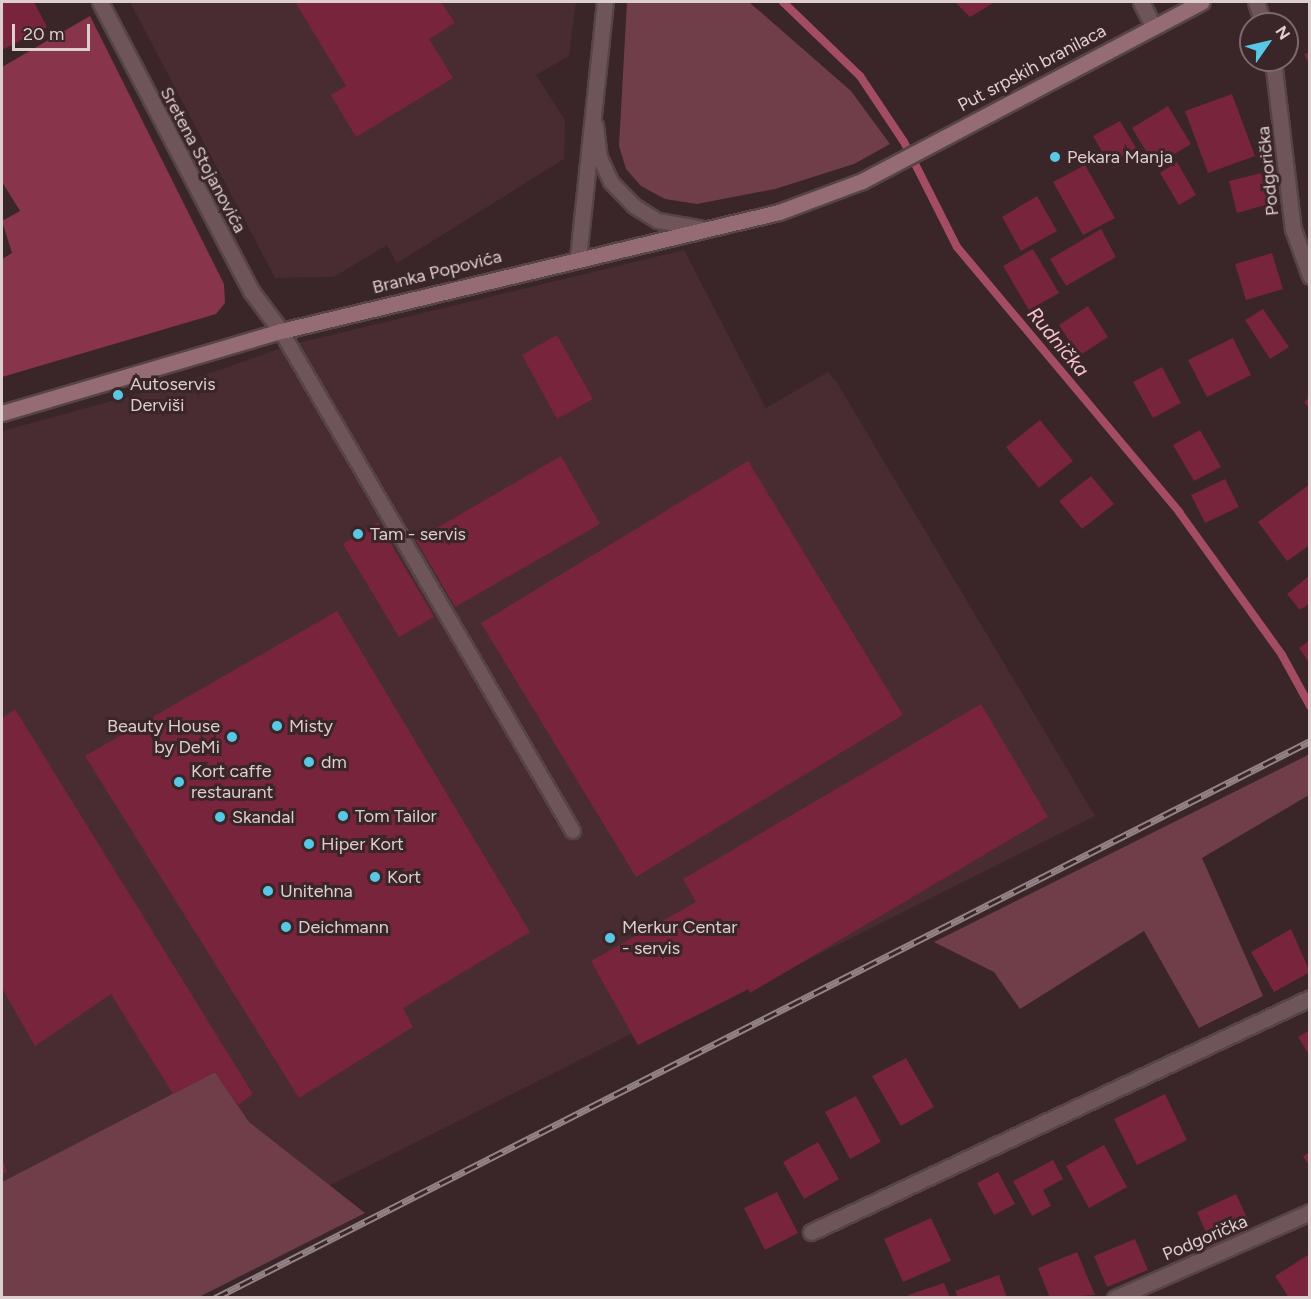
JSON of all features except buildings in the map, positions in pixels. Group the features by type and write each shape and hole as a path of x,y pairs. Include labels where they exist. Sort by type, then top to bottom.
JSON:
{"main road":[{"name":"Put srpskih branilaca","path":"881,170 1202,2"},
{"name":"Branka Popovića","path":"2,413 281,331 578,258 728,228 881,170"}],"street":[{"name":"Sretena Stojanovića","path":"99,2 251,291 281,331"},
{"path":"578,258 605,2"},
{"path":"1141,2 1153,26"},
{"name":"Podgorička","path":"1274,72 1293,230 1310,276"},
{"path":"811,1232 1310,998"},
{"name":"Podgorička","path":"1115,1298 1310,1212"}],"lane":[{"path":"594,112 600,159 611,182 634,206 683,227 728,228"},
{"path":"281,331 573,831"}],"shaded area":[{"path":"130,2 576,2 569,56 536,75 565,120 564,159 397,263 387,245 334,277 275,278"},
{"path":"627,2 749,2 851,91 890,144 854,164 775,189 697,204 665,199 641,186 626,169 619,146"},
{"path":"90,16 224,284 225,303 216,314 2,377 2,259 12,253 2,221 20,211 2,182 2,67"},
{"path":"684,250 766,408 828,372 836,381 1095,816 638,1045 631,1034 327,1187 249,1122 215,1072 2,1182 2,431 196,378 290,345"},
{"path":"1310,754 1309,795 1202,858 1263,996 1199,1028 1144,931 1020,1009 994,972 934,942"},
{"path":"215,1072 249,1122 365,1213 199,1297 2,1298 2,1182"}],"waterway":[{"name":"Rudnička","path":"783,2 860,76 904,142 957,247 1179,512 1282,655 1310,706"}],"railway":[{"path":"215,1298 1310,741"}],"place":[{"name":"Pekara Manja","path":"1055,157"},
{"name":"Autoservis Derviši","path":"118,395"},
{"name":"Tam - servis","path":"358,534"},
{"name":"Misty","path":"277,726"},
{"name":"Beauty House by DeMi","path":"232,737"},
{"name":"dm","path":"309,762"},
{"name":"Kort caffe restaurant","path":"179,782"},
{"name":"Tom Tailor","path":"343,816"},
{"name":"Skandal","path":"220,817"},
{"name":"Hiper Kort","path":"309,844"},
{"name":"Kort","path":"375,877"},
{"name":"Unitehna","path":"268,891"},
{"name":"Deichmann","path":"286,927"},
{"name":"Merkur Centar - servis","path":"610,938"}]}
